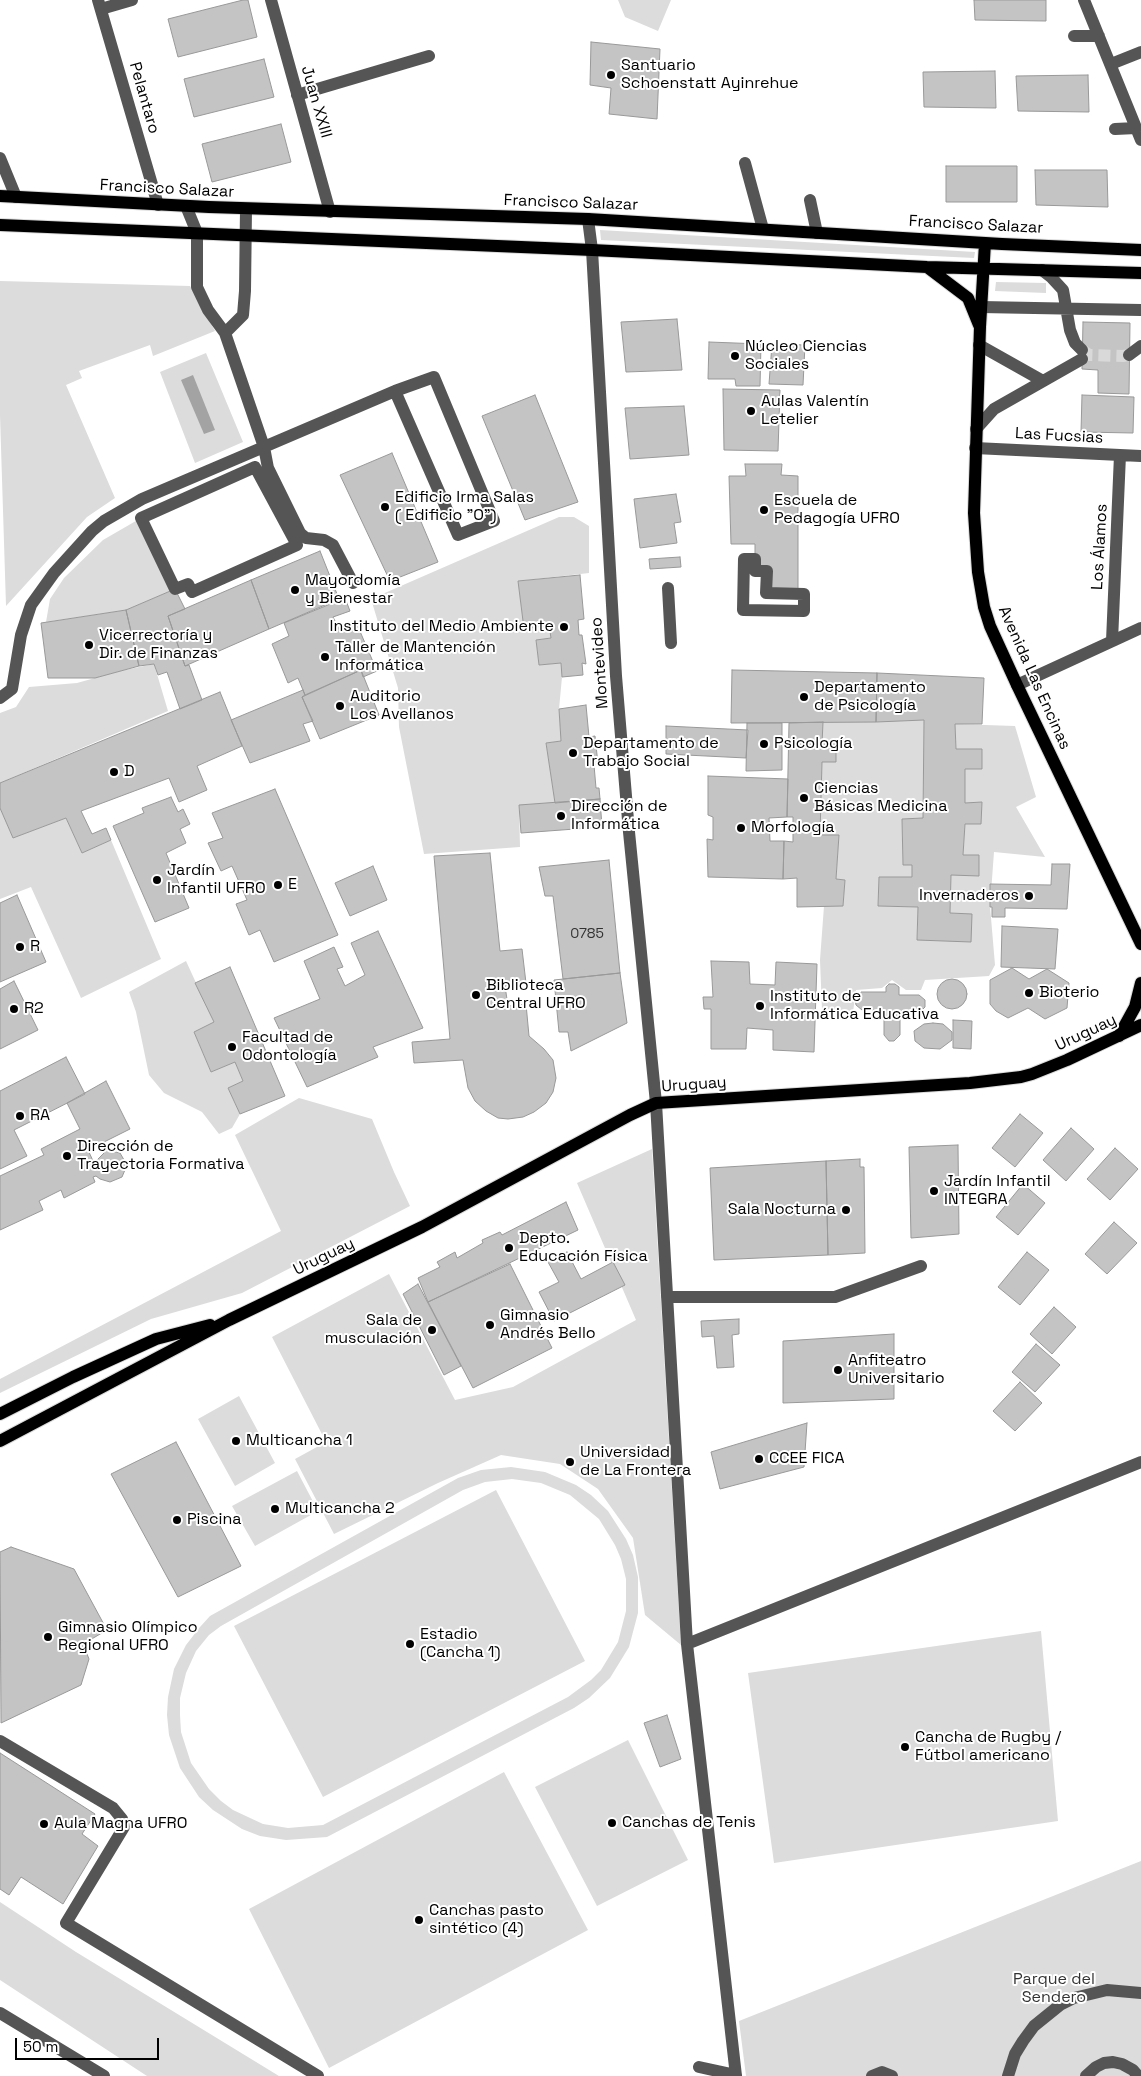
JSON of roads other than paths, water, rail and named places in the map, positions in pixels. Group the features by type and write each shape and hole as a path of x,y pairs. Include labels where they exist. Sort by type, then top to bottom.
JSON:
{"main road":[{"name":"Francisco Salazar","path":"0,196 246,209 588,219 985,243 1141,250"},
{"path":"0,226 592,250 927,267 1141,273"},
{"name":"Avenida Las Encinas","path":"985,243 979,345 974,513 978,572 990,626 1138,933 1141,945"},
{"path":"927,267 968,298 980,327"},
{"path":"1118,1037 1135,1007 1141,984"},
{"name":"Uruguay","path":"0,1441 229,1320 378,1249 656,1103 970,1083 1021,1077 1043,1070 1141,1025"},
{"path":"1118,1037 1141,1036"},
{"name":"Uruguay","path":"0,1414 73,1377 156,1339 229,1320"}],"street":[{"path":"99,5 132,0"},
{"name":"Juan XXIII","path":"271,0 330,212"},
{"path":"1084,0 1139,134"},
{"name":"Pelantaro","path":"99,5 120,54 158,205"},
{"path":"1074,36 1099,36"},
{"path":"1111,64 1141,52"},
{"path":"298,95 429,56"},
{"path":"1115,129 1139,134"},
{"path":"0,158 16,197"},
{"path":"745,162 763,229"},
{"path":"810,200 817,233"},
{"path":"186,206 197,234 197,287 208,310 225,333 264,447 268,468 300,533 306,538 324,540 333,545 353,583"},
{"path":"225,333 243,315 246,209"},
{"name":"Montevideo","path":"588,219 592,250 616,676 629,832 656,1103 687,1644 736,2075"},
{"path":"976,429 994,409 1043,381 1082,354 1072,337 1063,290 1042,270"},
{"path":"981,307 1141,310"},
{"path":"979,345 1043,381"},
{"path":"1129,355 1141,346"},
{"path":"0,698 12,689 21,636 31,605 54,572 92,531 118,512 142,499 395,391 434,377 494,521 458,535 395,391"},
{"name":"Las Fucsias","path":"976,448 1141,456"},
{"name":"Los Álamos","path":"1112,641 1120,455"},
{"path":"255,467 297,546 192,592 188,584 175,589 141,518 255,467"},
{"path":"744,558 755,559 755,570 767,571 766,593 804,594 804,611 743,610 744,558"},
{"path":"668,588 671,643"},
{"path":"1017,685 1141,628"},
{"path":"667,1297 834,1298 921,1266"},
{"path":"687,1644 1141,1462"},
{"path":"0,1741 113,1808 122,1819 124,1828 66,1923 318,2076"},
{"path":"1008,2076 1015,2054 1023,2041 1034,2026 1060,2005 1074,1998 1107,1990 1141,1993"},
{"path":"0,2012 104,2076"},
{"path":"1086,2076 1096,2067 1104,2063 1113,2062 1122,2064 1138,2076"},
{"path":"699,2066 736,2075"},
{"path":"872,2076 882,2072 892,2076"}],"tunnel":[{"path":"1082,350 1089,355 1129,355"}],"place":[{"name":"Santuario Schoenstatt Ayinrehue","path":"611,75"},
{"name":"Núcleo Ciencias Sociales","path":"735,356"},
{"name":"Aulas Valentín Letelier","path":"751,411"},
{"name":"Edificio Irma Salas ( Edificio \"O\")","path":"385,507"},
{"name":"Escuela de Pedagogía UFRO","path":"764,510"},
{"name":"Mayordomía y Bienestar","path":"295,590"},
{"name":"Instituto del Medio Ambiente","path":"564,627"},
{"name":"Vicerrectoría y Dir. de Finanzas","path":"89,645"},
{"name":"Taller de Mantención Informática","path":"325,657"},
{"name":"Departamento de Psicología","path":"804,697"},
{"name":"Auditorio Los Avellanos","path":"340,706"},
{"name":"Psicología","path":"764,744"},
{"name":"Departamento de Trabajo Social","path":"573,753"},
{"name":"D","path":"114,772"},
{"name":"Ciencias Básicas Medicina","path":"804,798"},
{"name":"Dirección de Informática","path":"561,816"},
{"name":"Morfología","path":"741,828"},
{"name":"Jardín Infantil UFRO","path":"157,880"},
{"name":"E","path":"278,885"},
{"name":"Invernaderos","path":"1029,896"},
{"name":"R","path":"20,947"},
{"name":"Bioterio","path":"1029,993"},
{"name":"Biblioteca Central UFRO","path":"476,995"},
{"name":"Instituto de Informática Educativa","path":"760,1006"},
{"name":"R2","path":"14,1009"},
{"name":"Facultad de Odontología","path":"232,1047"},
{"name":"RA","path":"20,1116"},
{"name":"Dirección de Trayectoria Formativa","path":"67,1156"},
{"name":"Jardín Infantil INTEGRA","path":"934,1191"},
{"name":"Sala Nocturna","path":"846,1210"},
{"name":"Depto. Educación Física","path":"509,1248"},
{"name":"Gimnasio Andrés Bello","path":"490,1325"},
{"name":"Sala de musculación","path":"432,1330"},
{"name":"Anfiteatro Universitario","path":"838,1370"},
{"name":"Multicancha 1","path":"236,1441"},
{"name":"CCEE FICA","path":"759,1459"},
{"name":"Universidad de La Frontera","path":"570,1462"},
{"name":"Multicancha 2","path":"275,1509"},
{"name":"Piscina","path":"177,1520"},
{"name":"Gimnasio Olímpico Regional UFRO","path":"48,1637"},
{"name":"Estadio (Cancha 1)","path":"410,1644"},
{"name":"Cancha de Rugby / Fútbol americano","path":"905,1747"},
{"name":"Canchas de Tenis","path":"612,1823"},
{"name":"Aula Magna UFRO","path":"44,1824"},
{"name":"Canchas pasto sintético (4)","path":"419,1920"}],"park label":[{"name":"Parque del Sendero","path":"1054,1989"}]}
